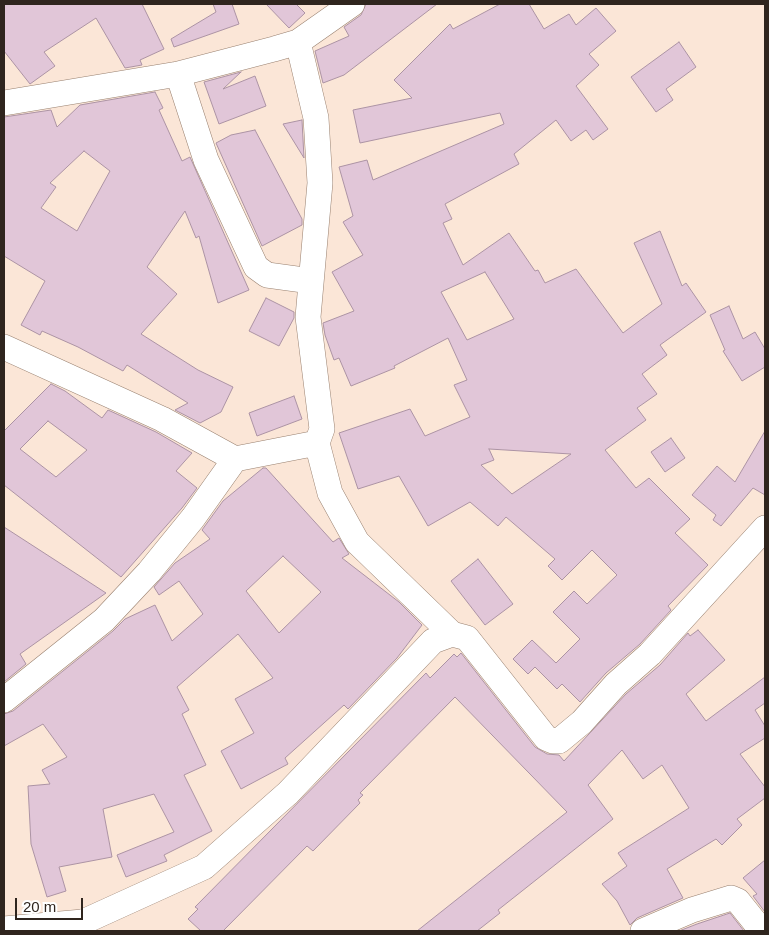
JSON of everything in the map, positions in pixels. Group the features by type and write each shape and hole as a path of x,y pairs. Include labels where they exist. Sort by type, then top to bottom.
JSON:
{"street":[{"path":"4,103 178,74 298,42 352,4"},
{"path":"298,42 316,118 320,183 308,317 322,429 317,443 330,492 357,542 452,634 467,638 546,738 559,741 575,728 616,684 650,654 765,528"},
{"path":"178,74 206,160 256,267 267,275 312,281"},
{"path":"4,347 162,419 235,459 317,443"},
{"path":"4,700 104,620 149,572 193,518 235,459"},
{"path":"4,929 61,928 83,922 204,867 288,793 433,641 452,634"},
{"path":"643,931 692,910 730,898 738,901 762,931"}],"building":[{"path":"4,4 142,4 164,49 140,60 142,65 125,68 96,18 44,52 55,66 30,84 4,51"},
{"path":"213,4 232,4 239,24 174,47 171,39 216,12"},
{"path":"266,4 296,4 305,13 289,28"},
{"path":"366,4 437,4 344,75 323,83 315,51 349,36 344,27 361,15"},
{"path":"500,4 529,4 544,29 569,14 576,25 596,8 616,31 589,54 599,65 576,86 608,129 593,140 586,130 571,141 556,120 514,154 519,164 445,204 452,219 443,223 463,265 509,233 535,271 538,270 545,283 576,269 623,333 662,304 634,243 660,231 682,286 686,283 706,312 660,345 667,355 642,374 657,394 637,408 646,420 605,450 636,488 649,478 690,519 675,533 708,565 668,606 671,610 640,644 606,673 580,702 562,684 557,689 535,667 528,674 513,659 532,640 556,663 580,639 553,612 574,591 587,604 617,575 592,550 562,580 548,566 555,559 506,517 498,526 470,502 428,526 399,476 358,489 339,433 410,409 425,436 470,417 454,385 467,380 448,338 394,366 395,368 351,386 339,358 334,360 325,335 323,323 354,311 332,272 363,255 343,222 353,216 339,167 367,160 373,180 504,124 500,113 360,143 353,110 412,98 394,80 450,24 453,29","holes":["485,272 514,319 467,340 441,292","489,449 571,454 512,494 481,465 494,460"]},
{"path":"679,42 696,67 666,89 673,100 656,112 631,77"},
{"path":"241,72 223,89 255,76 266,106 219,124 204,82"},
{"path":"155,92 163,108 159,110 182,161 190,157 249,290 218,303 199,236 196,238 185,211 147,267 177,294 141,334 198,370 233,387 221,412 200,423 175,410 188,403 127,365 123,371 78,347 42,331 40,335 21,325 45,281 4,256 4,117 51,110 57,127 80,105","holes":["84,151 110,171 77,231 41,208 56,187 50,183"]},
{"path":"302,120 304,158 283,124"},
{"path":"255,130 302,219 302,225 262,246 216,143 231,135"},
{"path":"266,298 294,312 294,318 279,346 249,331"},
{"path":"729,306 743,339 755,332 765,349 765,367 742,381 723,351 725,350 710,315"},
{"path":"51,384 65,391 102,418 108,410 156,432 192,453 176,471 197,488 182,508 121,577 4,485 4,431","holes":["48,421 87,450 56,477 20,449"]},
{"path":"294,396 302,419 257,436 249,413"},
{"path":"765,431 765,495 753,488 721,526 713,520 716,515 692,495 717,466 735,482"},
{"path":"671,438 685,458 665,472 651,452"},
{"path":"263,468 266,468 333,542 339,538 349,554 342,558 399,602 422,625 397,658 348,709 344,705 285,758 288,764 241,789 221,751 254,733 235,699 273,678 238,634 177,687 189,710 182,714 206,765 184,775 212,831 164,855 167,861 126,877 117,855 174,832 154,794 103,809 112,857 59,867 66,891 47,897 31,844 28,786 50,784 42,770 67,757 43,724 4,746 4,714 13,711 113,631 125,619 155,605 172,641 203,614 179,581 159,595 154,587 175,563 210,539 202,530 223,501","holes":["283,556 321,592 279,633 246,591"]},
{"path":"4,527 106,593 20,654 26,664 4,682"},
{"path":"478,559 513,604 485,625 451,581"},
{"path":"698,630 725,660 686,694 706,721 765,677 765,703 755,710 765,726 765,738 740,754 765,787 765,798 737,819 742,825 722,845 716,839 667,869 683,898 637,918 630,925 617,901 602,884 627,866 618,853 689,808 662,765 643,779 622,750 588,785 613,819 498,910 500,913 477,931 417,931 567,812 455,697 360,793 363,795 358,800 360,803 313,851 307,846 223,931 201,931 188,919 198,909 195,907 426,673 430,678 454,654 457,657 461,653 535,747 547,754 559,755 564,761 626,694 660,665 688,633 690,636"},
{"path":"765,860 765,912 753,896 757,894 743,878"},
{"path":"730,913 744,931 679,931 697,924"}]}
